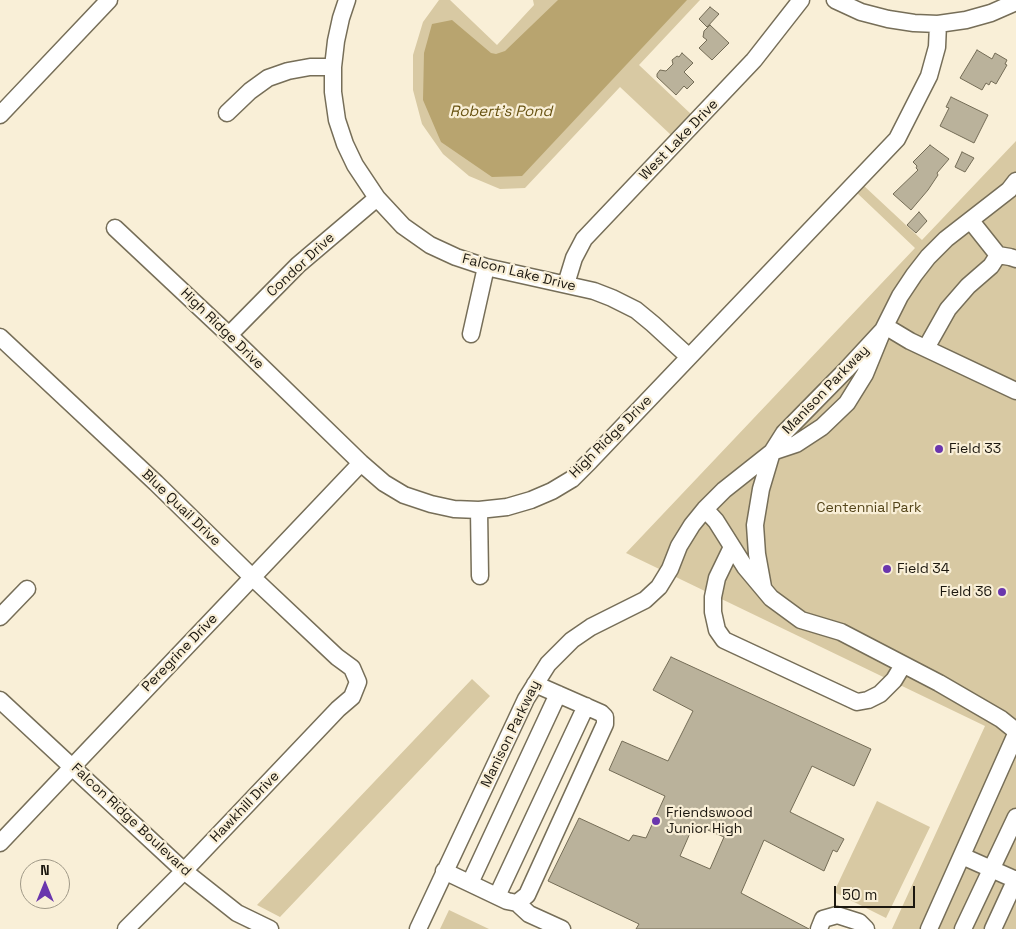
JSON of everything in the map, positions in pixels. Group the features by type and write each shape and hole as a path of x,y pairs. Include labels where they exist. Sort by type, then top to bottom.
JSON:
{"street":[{"name":"Falcon Lake Drive","path":"347,0 336,41 333,92 345,144 355,166 376,198 403,226 430,245 456,257 486,268 594,291 636,310 689,357"},
{"name":"West Lake Drive","path":"566,284 574,258 584,239 754,60 801,0"},
{"path":"835,0 861,12 888,19 938,24 966,20 991,13 1016,2"},
{"path":"0,115 107,1"},
{"name":"High Ridge Drive","path":"115,228 384,483 404,495 430,504 480,510 506,507 531,500 552,491 572,479 898,139 929,76 937,47 938,24"},
{"path":"227,113 250,91 268,78 288,70 310,67 333,67"},
{"name":"Manison Parkway","path":"772,452 796,444 822,426 847,403 865,374 900,296 928,256 946,239 1014,187"},
{"name":"Condor Drive","path":"229,335 298,265 376,198"},
{"path":"971,221 998,255 1010,256 1016,259"},
{"path":"926,348 948,309 979,275 991,266 998,255"},
{"path":"471,334 486,268"},
{"path":"884,328 1016,391"},
{"name":"Manison Parkway","path":"418,929 526,699 548,664 572,640 591,627 645,600 659,587 670,569 679,546 705,509 724,490 772,452 784,433 857,359 884,328"},
{"name":"Blue Quail Drive","path":"0,337 156,483 337,657 352,668 358,682"},
{"path":"764,589 757,554 755,525 761,489 772,452"},
{"name":"Peregrine Drive","path":"0,843 361,463"},
{"path":"705,509 716,521 745,567 771,598 800,620 841,632 940,683 1001,719 1016,733 928,929"},
{"path":"480,510 480,576"},
{"path":"732,547 717,578 713,597 713,612 717,630 724,640 857,702 868,700 880,694 894,680 903,664"},
{"path":"0,618 27,589"},
{"name":"Hawkhill Drive","path":"126,929 184,871 338,709 352,698 358,682"},
{"path":"517,903 527,895 605,724 605,717 601,713 535,684"},
{"path":"470,883 558,694"},
{"name":"Falcon Ridge Boulevard","path":"0,700 184,871 237,913 270,929"},
{"path":"497,896 586,706"},
{"path":"963,929 1016,817"},
{"path":"962,856 1016,880 993,929"},
{"path":"444,871 497,896 517,903 530,914 562,929"},
{"path":"819,929 823,919 837,915 859,922 866,929"}],"green space":[{"path":"439,0 450,0 497,45 534,5 533,0 700,0 639,65 692,115 671,135 620,87 525,188 500,189 469,176 443,154 422,124 413,90 413,55 423,22"},
{"name":"Centennial Park","path":"1016,141 1016,929 892,929 985,726 626,553 915,248 856,192 863,185 922,240"},
{"path":"472,679 490,696 280,917 257,905"},
{"path":"877,801 930,827 886,918 834,892"},
{"path":"449,910 489,929 440,929"}],"water":[{"name":"Robert's Pond","path":"558,0 687,0 522,176 492,177 441,142 423,100 424,53 432,24 452,20 491,53 496,54 505,51"}],"building":[{"path":"710,7 719,14 707,27 699,19"},
{"path":"710,25 729,43 712,60 699,48 707,40 703,37 704,31"},
{"path":"977,50 992,59 995,53 1007,60 1005,64 1007,65 996,84 991,81 989,85 986,83 982,90 960,78"},
{"path":"682,53 693,63 684,72 694,82 687,89 684,86 676,95 657,77 657,74 660,70 666,71 673,64 672,60 677,56 679,57"},
{"path":"951,97 988,115 974,143 940,126 949,108 946,107"},
{"path":"930,145 949,159 937,173 938,175 928,190 911,210 893,194 918,170 913,162"},
{"path":"962,152 974,158 965,172 955,167"},
{"path":"919,212 927,221 916,233 907,225"},
{"path":"671,657 871,749 854,786 812,766 790,812 844,839 837,852 833,850 824,871 764,840 741,893 809,929 636,929 639,924 548,881 579,818 629,841 633,835 646,838 665,796 609,770 622,741 668,761 693,711 653,690","holes":["694,824 724,837 710,869 680,856"]}],"place":[{"name":"Field 33","path":"939,449"},
{"name":"Field 34","path":"887,569"},
{"name":"Field 36","path":"1002,592"},
{"name":"Friendswood Junior High","path":"656,821"}]}
